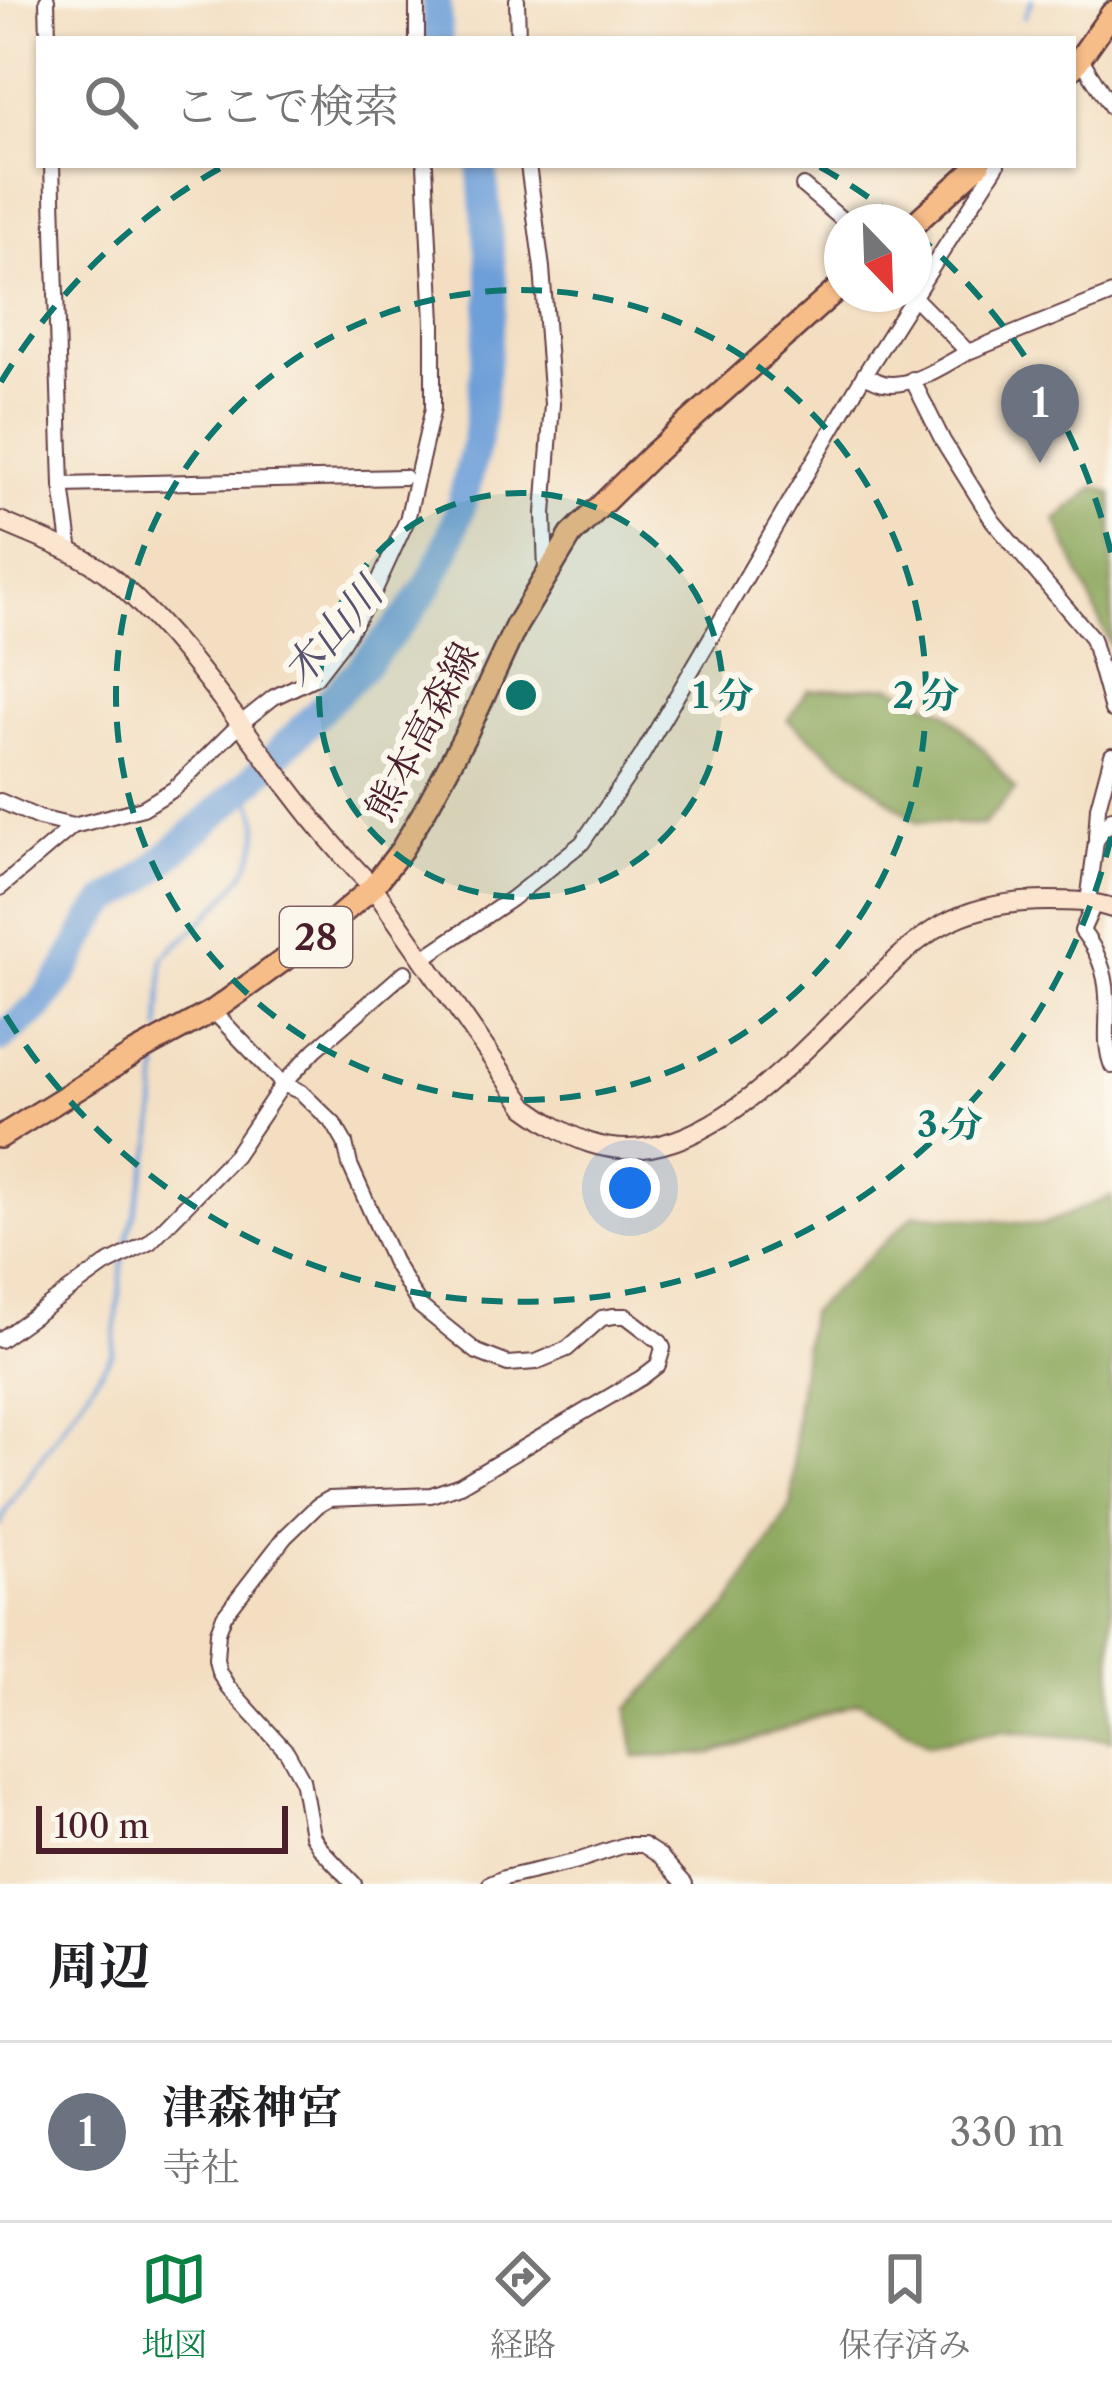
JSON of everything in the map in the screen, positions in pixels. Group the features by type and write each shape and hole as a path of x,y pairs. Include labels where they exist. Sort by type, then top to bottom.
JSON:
{"main road":[{"path":"1077,64 1112,13"},
{"path":"932,208 976,168"},
{"name":"熊本高森線","path":"0,1138 212,1011 310,941 373,887 429,803 516,626 571,535 651,456 824,301"}],"street":[{"path":"47,0 48,36"},
{"path":"417,36 418,0"},
{"path":"518,0 518,36"},
{"path":"1077,64 1112,108"},
{"path":"52,168 62,485 71,553"},
{"path":"0,888 73,826 143,808 174,789 246,730 274,697 316,677 373,594 407,520 433,409 425,168"},
{"path":"528,168 552,404 544,514 546,576"},
{"path":"932,268 995,168"},
{"path":"802,186 824,204"},
{"path":"864,375 884,383 912,379 1112,294"},
{"path":"431,953 582,843 641,757 904,312"},
{"path":"929,312 968,352"},
{"path":"912,379 943,441 993,521 1092,638 1112,710"},
{"path":"62,485 404,477"},
{"path":"0,521 113,578 171,638 346,861 373,887 526,1107 559,1130 595,1145 638,1149 676,1143 711,1126 741,1105 909,947 942,925 985,907 1033,901 1088,902 1112,908"},
{"path":"1112,754 1098,808 1088,902 1091,911 1082,931 1098,952 1103,973 1106,1053 1112,1066"},
{"path":"0,801 73,826"},
{"path":"1096,841 1112,818"},
{"path":"0,1340 106,1265 150,1242 236,1154 283,1084 315,1050 405,972"},
{"path":"212,1011 283,1084 301,1091 334,1124 393,1261 419,1306 477,1352 508,1364 536,1362 567,1348 602,1318 614,1316 626,1316 663,1348 658,1365 641,1378 460,1485 431,1495 329,1499 317,1506 285,1537 224,1616 215,1648 219,1672 287,1752 302,1779 312,1835 354,1884"},
{"path":"490,1884 643,1844 686,1884"}],"green space":[{"path":"1095,487 1112,493 1112,649 1056,520"},
{"path":"891,686 946,712 1015,790 983,825 917,822 788,720 808,690"},
{"path":"1112,1196 1112,1740 1001,1731 929,1744 860,1702 712,1754 635,1756 628,1708 728,1607 792,1504 796,1414 809,1313 915,1214 1042,1225"}],"waterway":[{"name":"木山川","path":"436,0 438,36"},
{"path":"1024,17 1032,0"},
{"name":"木山川","path":"0,1038 39,1007 108,901 140,881 245,787 358,672 430,583 461,506 477,440 493,291 482,168"},
{"path":"160,1030 163,958 225,898 257,843 257,818 245,787"},
{"path":"125,1248 153,1142 159,1048"},
{"path":"0,1525 113,1353 123,1259"}],"place":[{"name":"津森神宮","path":"1040,463"}]}
